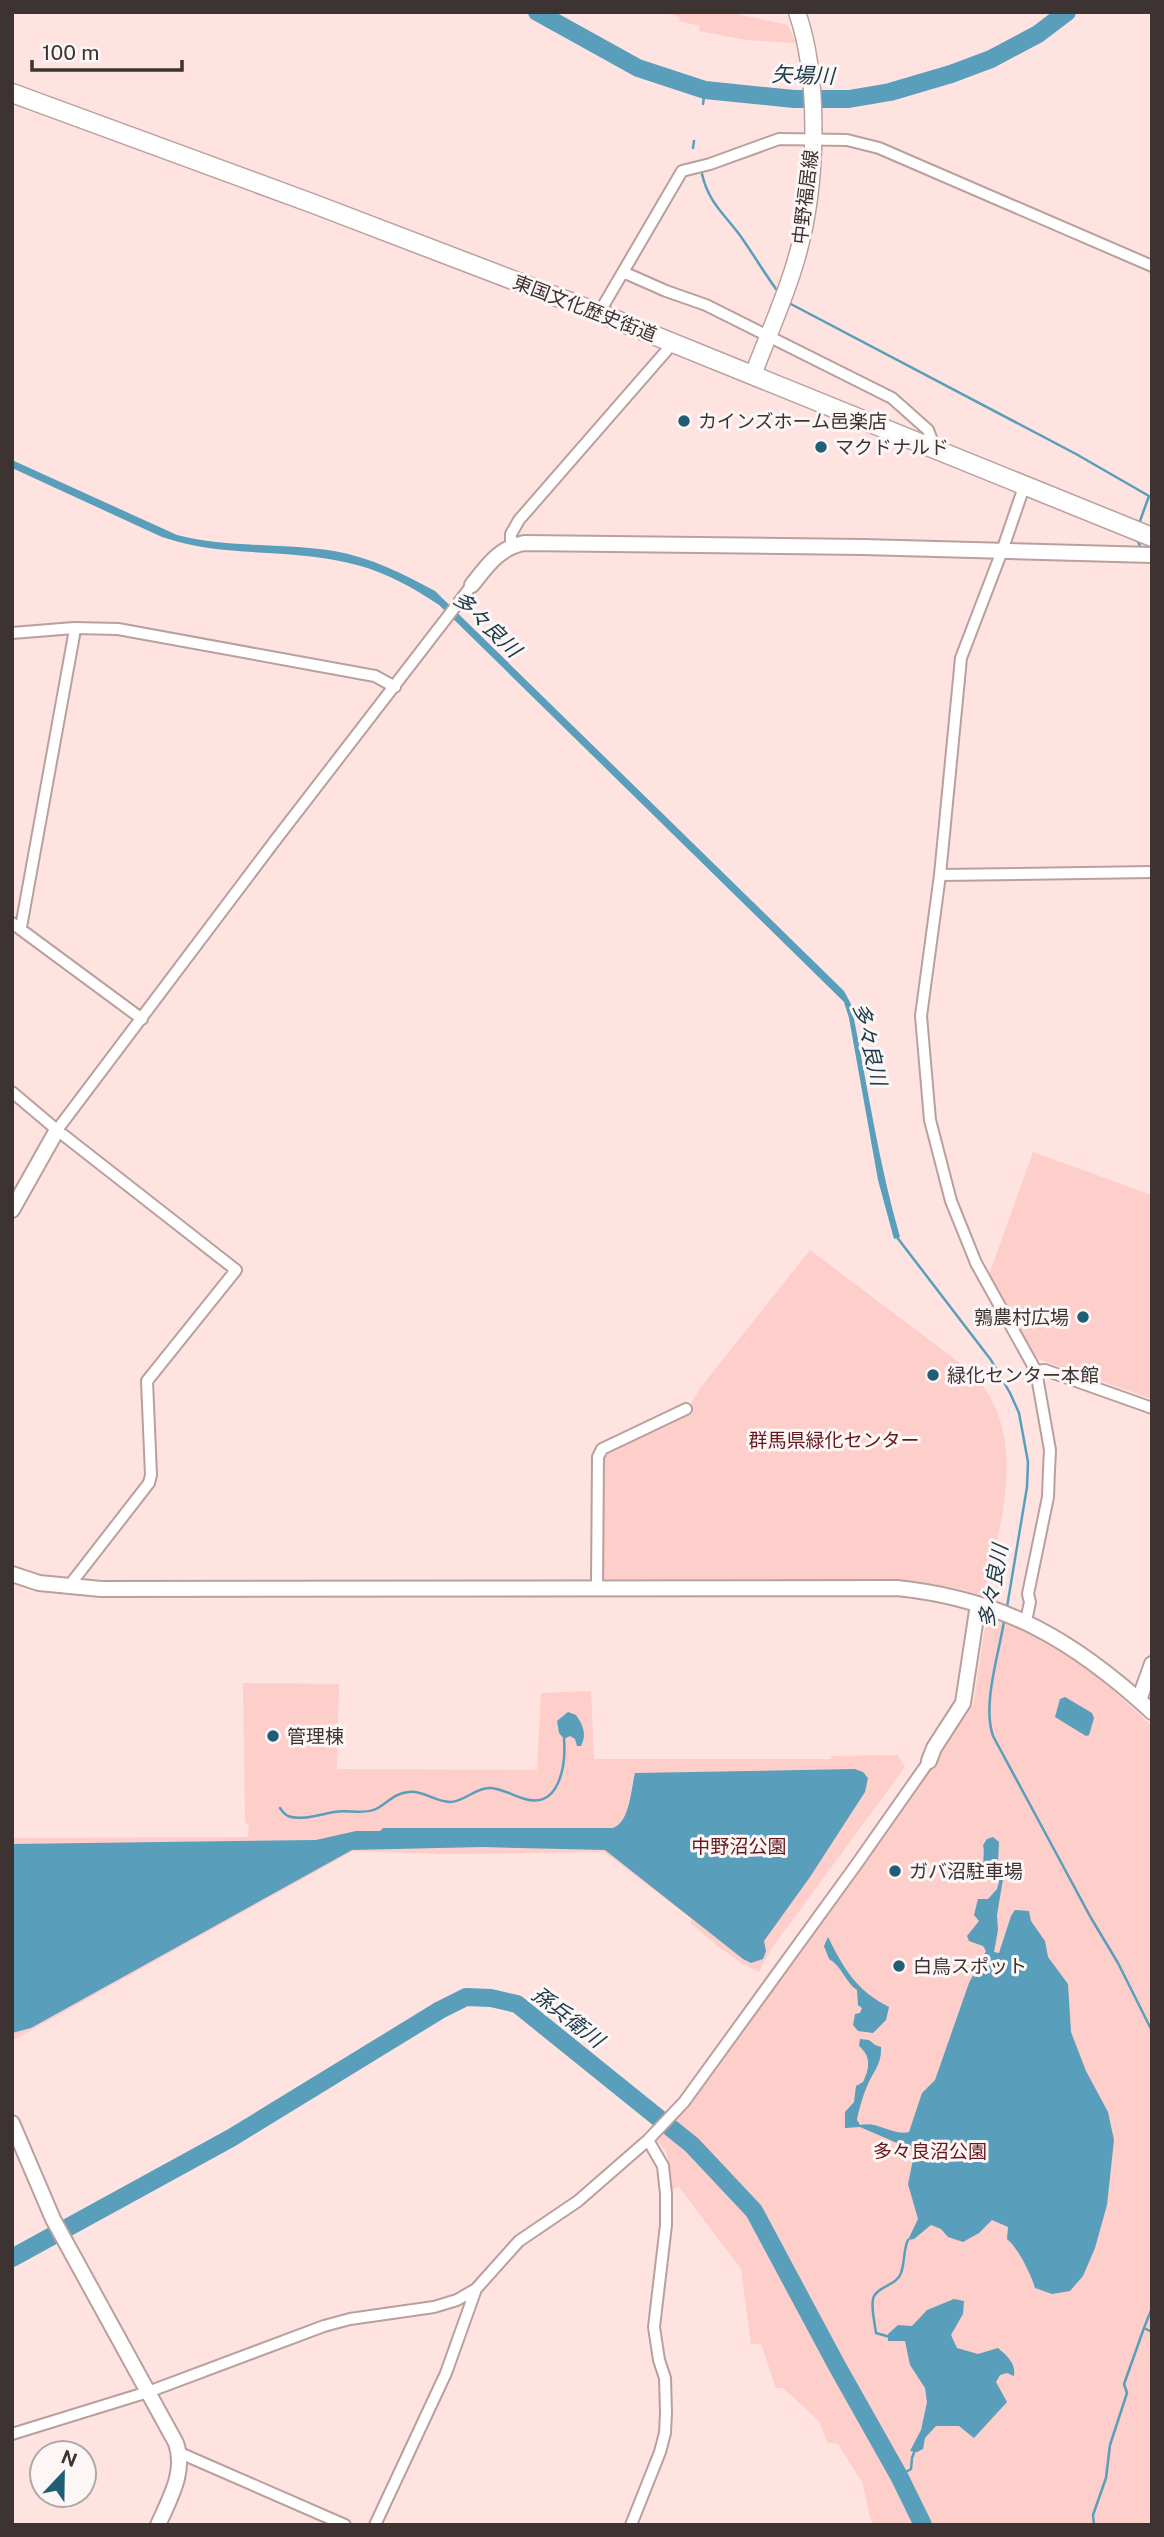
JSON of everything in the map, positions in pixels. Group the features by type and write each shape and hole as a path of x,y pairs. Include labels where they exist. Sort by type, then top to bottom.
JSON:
{"highway":[{"name":"東国文化歴史街道","path":"12,93 314,204 674,342 1152,537"}],"main road":[{"name":"中野福居線","path":"753,375 796,260 809,189 812,136 808,45 797,12"}],"street":[{"path":"599,313 682,171 710,164 779,139 812,136 847,140 879,148 1152,266"},
{"path":"623,272 706,305 892,398 928,430 935,448"},
{"path":"510,546 511,534 519,520 674,342"},
{"path":"1023,1620 1030,1602 1028,1594 1048,1497 1050,1450 1036,1371 976,1263 951,1201 930,1120 921,1016 940,875 961,658 1025,484"},
{"path":"12,1210 57,1130 467,591 488,564 510,546 570,542 1152,555"},
{"path":"12,633 74,628 147,633 375,676 395,687"},
{"path":"74,628 17,925 142,1019"},
{"path":"940,875 1152,873"},
{"path":"12,1092 236,1270 147,1381 151,1475 149,1483 69,1586"},
{"path":"1036,1371 1045,1370 1152,1408"},
{"path":"597,1588 598,1457 602,1449 686,1409"},
{"path":"12,1574 39,1583 129,1589 897,1588 937,1593 1023,1620 1090,1659 1152,1712"},
{"path":"12,2434 148,2392 324,2326 350,2319 434,2307 457,2300 475,2289 519,2241 578,2202 673,2115 929,1761 934,1748 963,1703 984,1606"},
{"path":"1139,1700 1152,1664"},
{"path":"12,2123 66,2245 172,2432 180,2453 179,2473 159,2525"},
{"path":"631,2525 665,2433 665,2378 654,2327 666,2225 666,2194 663,2166 651,2137"},
{"path":"375,2525 446,2373 475,2289"},
{"path":"180,2453 345,2525"}],"green space":[{"path":"666,12 728,12 788,25 796,43 747,40 699,31 700,26 679,21 680,18"},
{"name":"鶉農村広場","path":"1033,1152 1152,1195 1152,1399 1038,1359 989,1275"},
{"name":"群馬県緑化センター","path":"810,1250 968,1369 988,1393 1000,1420 1006,1448 1006,1478 998,1538 984,1596 957,1588 894,1579 601,1579 603,1458 606,1452 688,1414 701,1387"},
{"name":"多々良沼公園","path":"987,1616 1032,1634 1065,1653 1152,1726 1152,2525 873,2525 863,2484 838,2444 827,2442 819,2421 783,2388 776,2388 761,2344 751,2344 741,2269 679,2187 670,2191 668,2158 657,2141 679,2115 900,1811 973,1705"},
{"name":"中野沼公園","path":"243,1683 339,1684 337,1769 537,1770 541,1693 591,1691 594,1759 831,1759 831,1756 898,1755 905,1767 772,1948 759,1972 723,1950 690,1923 692,1919 604,1852 439,1854 353,1851 12,2041 12,1838 248,1837 249,1826 245,1822"}],"water":[{"path":"12,460 177,535 216,542 334,551 361,557 435,591 844,991 851,1004 879,1150 900,1237 894,1239 878,1180 844,1002 439,605 400,582 357,565 309,556 210,548 162,537 12,468"},
{"path":"1065,1697 1092,1713 1094,1718 1089,1735 1086,1736 1055,1717 1060,1699"},
{"path":"568,1712 576,1715 582,1726 584,1738 581,1746 577,1746 575,1739 570,1736 564,1739 559,1733 557,1721"},
{"name":"中野沼公園","path":"855,1769 868,1778 865,1792 810,1877 764,1941 766,1951 763,1959 751,1963 605,1850 482,1847 352,1850 31,2028 12,2033 12,1844 316,1840 356,1831 380,1831 383,1828 613,1828 619,1825 626,1812 635,1773"},
{"path":"993,1837 999,1842 998,1865 1003,1879 994,1952 999,1953 1015,1910 1029,1911 1031,1921 1045,1941 1048,1957 1068,1984 1071,2032 1086,2071 1108,2112 1114,2140 1107,2205 1095,2248 1083,2276 1070,2291 1052,2294 1035,2288 1024,2262 1007,2239 1008,2227 992,2220 979,2233 963,2242 948,2237 941,2229 931,2225 914,2239 908,2240 918,2219 908,2184 914,2155 911,2149 860,2127 845,2128 845,2112 854,2102 856,2086 863,2082 868,2067 866,2054 859,2046 860,2039 869,2040 881,2047 881,2053 864,2094 857,2120 860,2125 909,2132 922,2093 935,2080 969,1983 986,1951 983,1946 969,1941 967,1936 979,1921 974,1915 978,1899 988,1899 997,1889 1000,1878 983,1866 983,1845 987,1839"},
{"path":"828,1937 852,1978 889,2007 886,2020 873,2033 858,2031 853,2025 855,2014 860,2013 862,2008 858,2005 857,1990 829,1959 824,1946"},
{"path":"954,2299 964,2301 963,2314 951,2335 957,2348 978,2354 998,2348 1012,2364 1014,2376 1007,2373 1000,2375 996,2382 1007,2402 974,2438 959,2426 936,2426 925,2438 923,2449 910,2451 921,2430 927,2402 925,2388 910,2365 905,2341 888,2341 888,2334 898,2325 912,2326 927,2310"}],"waterway":[{"name":"矢場川","path":"537,12 638,68 705,90 794,99 849,99 890,92 951,74 991,59 1038,34 1067,12"},
{"path":"703,104 705,90"},
{"path":"693,148 694,141"},
{"path":"702,174 712,199 776,289"},
{"path":"787,302 1076,454 1149,496 1140,521"},
{"path":"1135,536 1141,548"},
{"name":"多々良川","path":"896,1236 991,1360 1019,1413 1028,1462 1027,1487 1007,1607"},
{"name":"多々良川","path":"1004,1621 990,1694 993,1736 1118,1963 1152,2031"},
{"path":"280,1808 293,1817 339,1811 361,1812 371,1811 404,1793 414,1792 450,1802 489,1788 537,1800 546,1797 558,1782 564,1760 564,1739"},
{"name":"孫兵衛川","path":"12,2258 231,2138 440,2010 466,1997 491,1998 517,2004 692,2145 754,2211 923,2525"},
{"path":"890,2337 876,2333 873,2299 878,2291 899,2277 908,2240"},
{"name":"多々良川","path":"1152,2308 1144,2328 1152,2332"},
{"path":"1094,2525 1093,2515 1106,2478 1110,2445 1127,2393 1124,2384 1144,2328"},
{"path":"899,2476 911,2469 915,2450"}],"place":[{"name":"カインズホーム邑楽店","path":"684,421"},
{"name":"マクドナルド","path":"821,447"},
{"name":"鶉農村広場","path":"1083,1317"},
{"name":"緑化センター本館","path":"933,1375"},
{"name":"管理棟","path":"273,1736"},
{"name":"ガバ沼駐車場","path":"895,1871"},
{"name":"白鳥スポット","path":"899,1966"}]}
